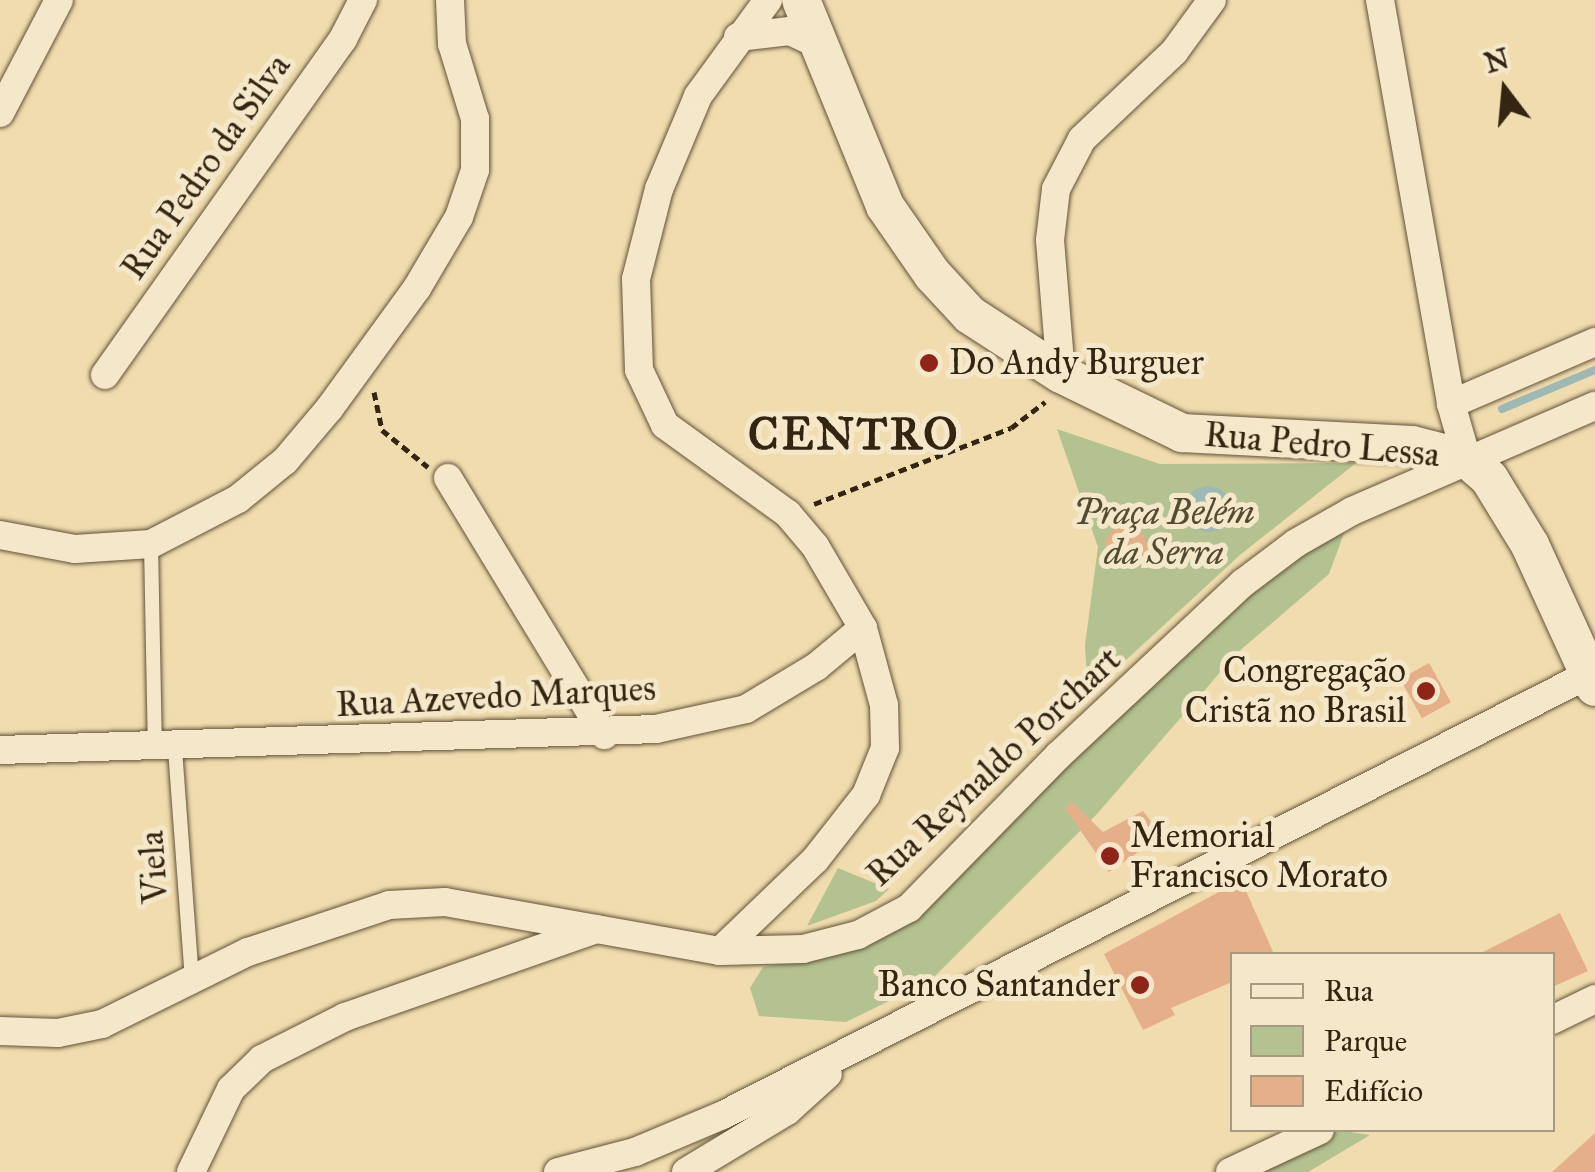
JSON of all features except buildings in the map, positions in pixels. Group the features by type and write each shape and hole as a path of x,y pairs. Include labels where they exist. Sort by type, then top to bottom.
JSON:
{"main road":[{"name":"Rua Pedro Lessa","path":"800,0 824,46 885,206 932,274 1002,340 1066,377 1182,434 1412,445 1467,458"},
{"path":"1467,458 1512,513 1593,677"}],"street":[{"path":"0,113 60,0"},
{"name":"Rua Pedro da Silva","path":"105,375 343,39 364,0"},
{"path":"0,535 75,549 151,544 196,526 285,461 371,354 459,217 474,170 476,119 452,44 450,0"},
{"path":"720,951 816,860 866,794 885,748 884,705 863,628 788,514 665,425 639,370 636,279 659,189 698,96 768,0"},
{"path":"1066,377 1050,240 1056,189 1082,139 1174,52 1212,0"},
{"path":"1380,0 1450,404 1467,458"},
{"path":"738,38 790,31 824,46"},
{"path":"1450,404 1595,342"},
{"name":"Rua Reynaldo Porchart","path":"0,1030 58,1032 102,1024 248,952 389,905 445,902 602,926 720,951 803,948 858,935 909,908 1243,583 1352,511 1467,458 1595,406"},
{"path":"448,478 604,735"},
{"name":"Rua Azevedo Marques","path":"0,750 165,749 604,735 746,709 816,667 863,628"},
{"path":"558,1172 653,1145 858,1048 1593,677"},
{"path":"191,1172 231,1089 262,1059 345,1017 602,926"},
{"path":"1555,1019 1592,1005"},
{"path":"686,1172 786,1111 858,1048"},
{"path":"1230,1172 1316,1132"}],"lane":[{"name":"Viela","path":"151,544 165,749 192,981"}],"path":[{"path":"371,354 382,430 397,448 448,478"},
{"path":"788,514 1012,428 1066,377"}],"green space":[{"name":"Praça Belém da Serra","path":"1057,429 1160,464 1356,463 1240,555 1088,695 1085,645 1098,547"},
{"path":"1347,525 1329,574 1237,653 1097,814 930,981 846,1022 759,1016 750,988 763,967 829,956 882,936 1266,581"},
{"path":"838,868 889,889 876,901 807,926"},
{"path":"1333,1132 1370,1135 1308,1172 1251,1172"}],"water":[{"path":"1208,486 1224,493 1231,509 1224,525 1208,532 1192,525 1185,509 1192,493"}],"waterway":[{"path":"1502,409 1595,370"}],"place":[{"name":"Do Andy Burguer","path":"929,363"},
{"name":"Congregação Cristã no Brasil","path":"1426,691"},
{"name":"Memorial Francisco Morato","path":"1110,856"},
{"name":"Banco Santander","path":"1140,985"}],"district":[{"name":"CENTRO","path":"854,434"}]}
